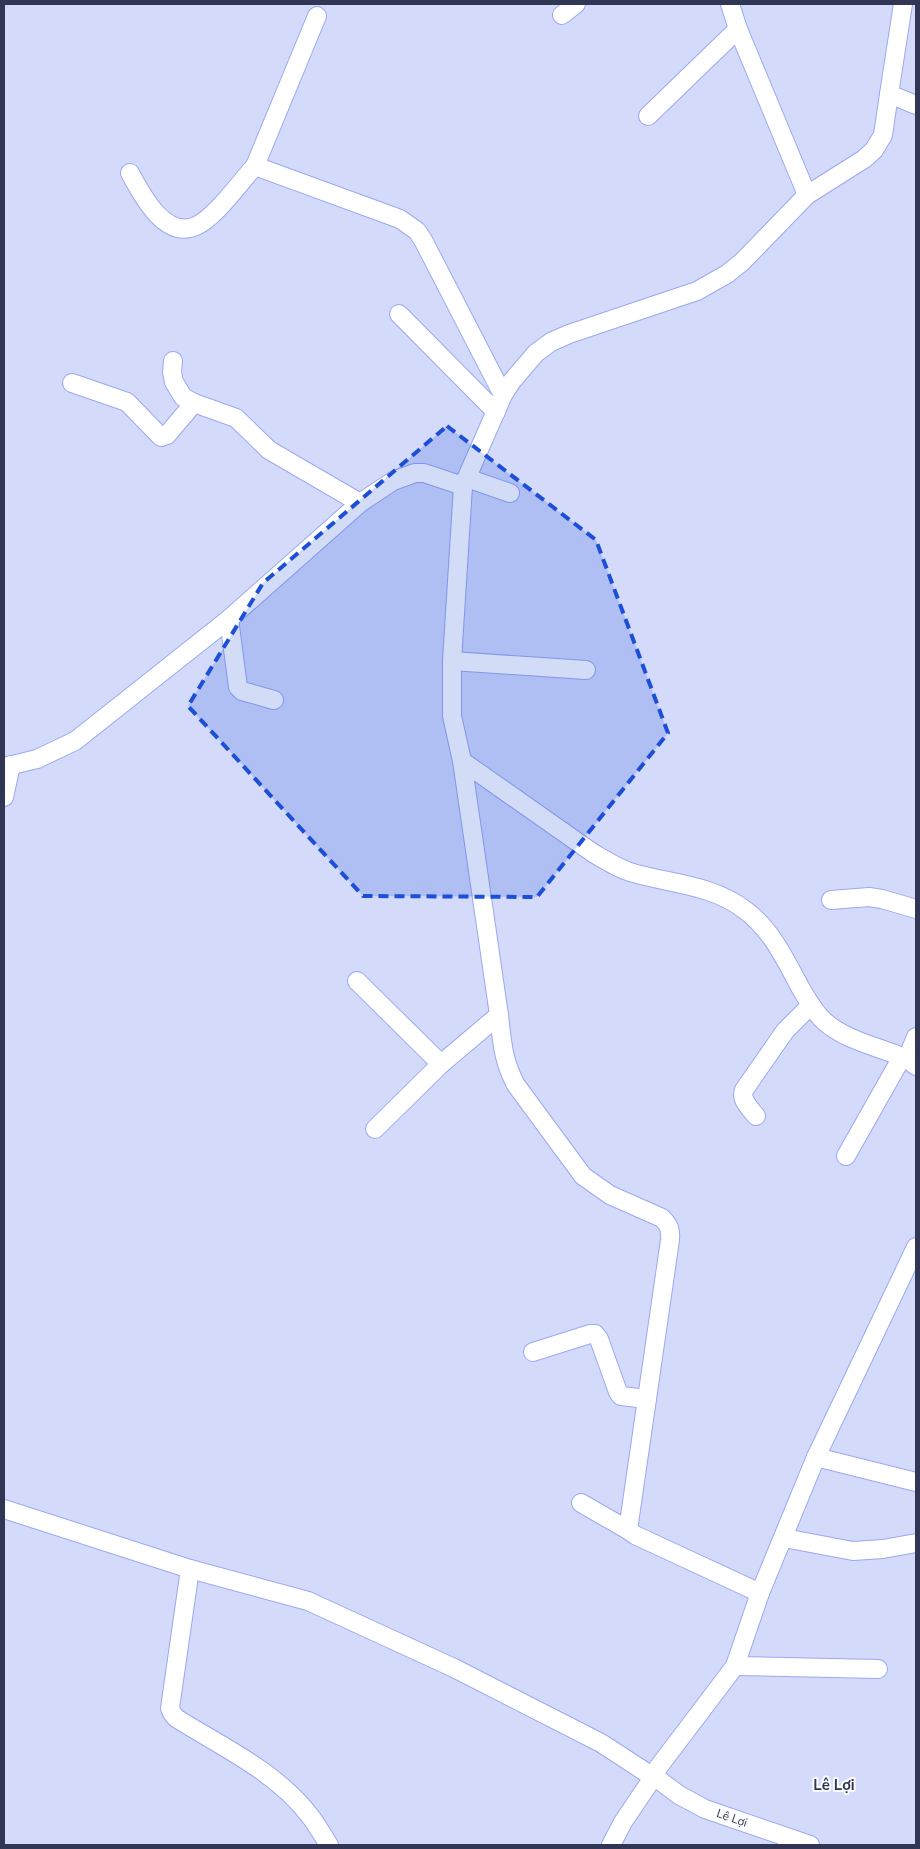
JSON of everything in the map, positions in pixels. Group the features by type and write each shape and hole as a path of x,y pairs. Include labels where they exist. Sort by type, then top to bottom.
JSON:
{"street":[{"path":"562,15 576,4"},
{"path":"729,4 807,195"},
{"path":"628,1530 670,1230 662,1218 610,1195 583,1176 516,1085 503,1055 499,1015 462,761 452,716 452,661 465,482 503,395 523,366 536,353 551,342 569,334 697,291 727,274 742,262 807,195 864,159 879,143 885,126 904,4"},
{"path":"214,230 260,168 317,16"},
{"path":"648,116 738,29"},
{"path":"889,94 916,105"},
{"path":"130,174 153,211 174,226 184,229 195,227 214,213 260,168"},
{"path":"260,168 400,219 417,231 503,395"},
{"path":"399,314 496,412"},
{"path":"173,361 172,372 182,397 236,418 269,450 360,503"},
{"path":"72,383 127,402 161,437 167,435 194,403"},
{"path":"4,797 7,766 37,759 75,741 229,619 360,503 393,481 415,473 424,473 510,493"},
{"path":"229,619 238,686 242,691 274,700"},
{"path":"452,661 586,670"},
{"path":"462,761 593,853 612,864 630,872 702,888 724,897 745,910 762,925 778,947 811,1005 823,1020 845,1034 908,1061"},
{"path":"831,900 869,897 916,909"},
{"path":"357,981 441,1064"},
{"path":"756,1116 744,1101 744,1090 785,1031 811,1005"},
{"path":"375,1130 441,1064 499,1015"},
{"path":"846,1156 908,1061 916,1037"},
{"path":"611,1845 623,1822 653,1776 735,1666 760,1593 816,1457 916,1247"},
{"path":"533,1352 595,1334 599,1340 618,1392 624,1397 647,1399"},
{"path":"816,1457 916,1482"},
{"path":"581,1503 635,1535 760,1593"},
{"name":"Lê Lợi","path":"4,1509 190,1568 308,1601 454,1668 601,1743 679,1795 706,1809 810,1845"},
{"path":"784,1538 853,1550 883,1549 916,1543"},
{"path":"190,1568 170,1708 172,1713 176,1718 269,1775 310,1816 329,1845"},
{"path":"735,1666 878,1669"}],"highlighted area":[{"path":"447,426 596,540 668,733 537,897 363,896 188,706 263,583"}],"district":[{"name":"Lê Lợi","path":"834,1785"}]}
